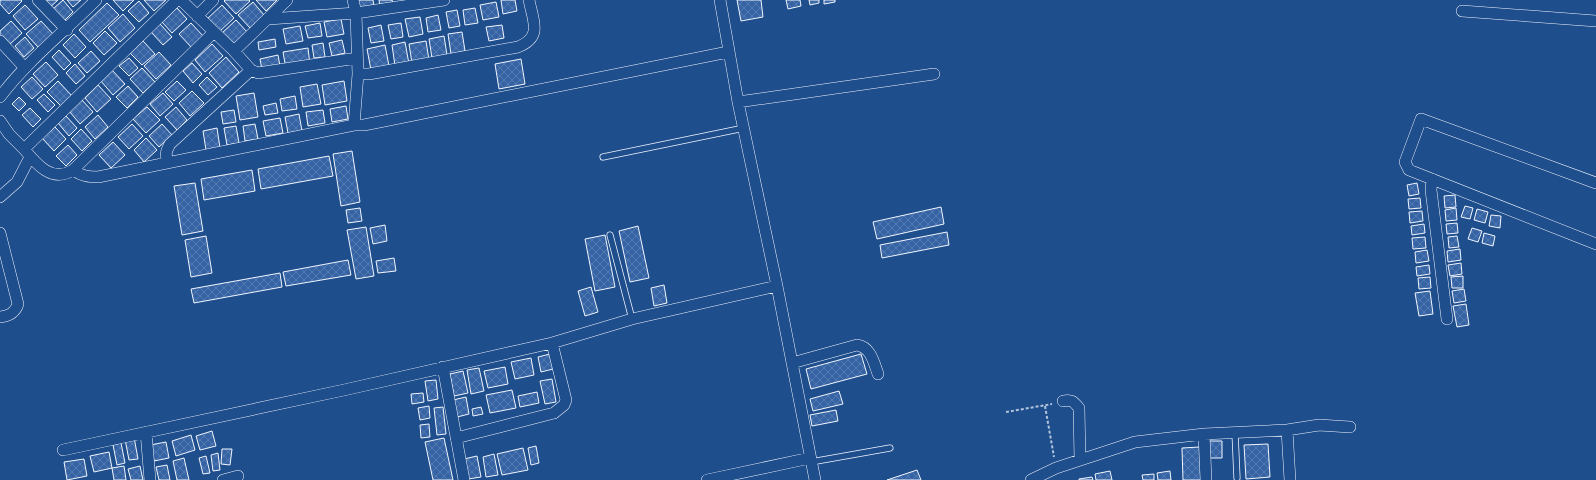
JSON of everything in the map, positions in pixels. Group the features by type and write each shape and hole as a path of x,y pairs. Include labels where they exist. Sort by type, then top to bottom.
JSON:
{"street":[{"path":"38,0 66,30"},
{"path":"0,97 25,68 96,0"},
{"path":"0,197 18,182 27,153 177,0"},
{"path":"181,0 234,51 250,70 258,73 357,58"},
{"path":"197,16 213,0"},
{"path":"234,51 287,0"},
{"path":"353,0 356,13 358,74 354,125"},
{"path":"268,19 356,13 444,0"},
{"path":"358,74 368,74 518,47 527,44 533,38 535,30 529,0"},
{"path":"720,0 728,52 777,286 815,480"},
{"path":"1462,11 1596,21"},
{"path":"0,121 9,134 38,165 54,175 61,176 73,170 214,32"},
{"path":"0,41 25,68"},
{"path":"73,170 80,175 98,177 728,52"},
{"path":"168,162 166,158 166,151 170,144 250,70"},
{"path":"738,102 934,74"},
{"path":"1596,183 1421,119 1405,162 1409,170 1596,244"},
{"path":"1432,179 1431,190 1446,319"},
{"path":"0,233 18,304 16,309 9,315 0,317"},
{"path":"64,450 552,343 632,319 777,286"},
{"path":"456,438 554,413 564,405 566,400 552,343"},
{"path":"792,363 857,345 865,348 870,354 878,374"},
{"path":"443,367 464,480"},
{"path":"1063,400 1070,400 1079,408 1080,460"},
{"path":"1033,479 1056,468 1135,442 1204,434 1287,430 1319,425 1350,427"},
{"path":"1287,430 1290,480"},
{"path":"146,432 150,480"},
{"path":"1204,434 1206,480"},
{"path":"707,480 810,460"},
{"path":"223,480 238,476"}],"lane":[{"path":"603,157 744,128"},
{"path":"610,235 632,319"},
{"path":"1235,433 1237,478"},
{"path":"810,460 890,448"}],"path":[{"path":"1006,412 1045,406 1063,400"},
{"path":"1045,406 1056,468"}],"building":[{"path":"0,0 22,1 9,14 0,4"},
{"path":"40,0 58,0 48,9"},
{"path":"63,0 73,12 64,21 53,9"},
{"path":"67,0 81,0 73,7"},
{"path":"113,0 134,0 123,11"},
{"path":"144,0 166,0 154,11"},
{"path":"256,0 277,0 266,11"},
{"path":"356,0 373,0 374,6 357,8"},
{"path":"379,0 392,0 393,4 380,6"},
{"path":"501,0 515,0 517,11 503,14"},
{"path":"737,0 761,0 763,17 741,21"},
{"path":"786,0 800,0 801,6 788,9"},
{"path":"809,0 819,0 819,3 810,5"},
{"path":"824,0 835,0 835,2 824,4"},
{"path":"139,1 149,13 139,22 128,11"},
{"path":"224,1 250,1 236,14"},
{"path":"253,2 264,15 250,28 238,15"},
{"path":"496,2 499,17 483,20 480,5"},
{"path":"107,3 119,15 90,42 79,30"},
{"path":"25,5 38,19 25,30 13,16"},
{"path":"222,5 234,18 219,32 207,19"},
{"path":"177,8 187,19 172,33 162,22"},
{"path":"475,8 478,23 465,25 463,10"},
{"path":"457,10 460,26 449,28 446,12"},
{"path":"123,14 135,28 120,42 108,28"},
{"path":"438,15 441,30 428,32 426,18"},
{"path":"420,17 423,34 409,37 405,19"},
{"path":"341,19 344,34 327,37 324,22"},
{"path":"236,20 248,33 234,46 222,33"},
{"path":"11,21 22,33 9,45 0,35 0,31"},
{"path":"41,21 54,35 39,48 26,34"},
{"path":"191,23 204,37 192,48 179,34"},
{"path":"320,23 322,36 308,38 305,26"},
{"path":"401,23 403,37 391,39 388,25"},
{"path":"160,24 172,37 163,45 151,32"},
{"path":"381,25 384,41 371,43 368,28"},
{"path":"502,25 504,38 489,41 486,27"},
{"path":"300,26 303,41 286,44 283,29"},
{"path":"105,31 117,43 104,55 93,43"},
{"path":"462,32 465,51 451,54 448,34"},
{"path":"74,34 86,47 75,58 63,45"},
{"path":"444,36 447,55 432,58 429,39"},
{"path":"25,37 34,48 24,57 15,46"},
{"path":"275,39 276,47 259,50 258,42"},
{"path":"342,40 345,53 332,56 329,43"},
{"path":"143,41 155,54 142,65 130,53"},
{"path":"426,41 429,60 412,63 409,44"},
{"path":"405,42 409,64 395,66 392,45"},
{"path":"323,43 325,57 314,58 312,45"},
{"path":"212,44 223,56 205,72 195,60"},
{"path":"385,45 389,66 371,70 367,49"},
{"path":"308,48 310,65 286,69 283,52"},
{"path":"59,50 71,63 64,70 52,57"},
{"path":"91,51 100,61 87,73 78,63"},
{"path":"159,52 171,65 156,79 144,66"},
{"path":"278,55 280,66 262,70 260,59"},
{"path":"226,57 239,72 222,88 209,73"},
{"path":"129,58 138,68 129,76 119,66"},
{"path":"521,59 525,84 499,89 495,64"},
{"path":"46,62 58,75 45,87 33,74"},
{"path":"192,63 202,74 193,83 183,71"},
{"path":"75,64 85,76 76,84 66,73"},
{"path":"142,68 155,82 143,93 130,79"},
{"path":"112,70 125,84 113,95 100,80"},
{"path":"32,77 43,89 32,99 21,87"},
{"path":"207,77 217,87 208,95 199,85"},
{"path":"58,81 72,96 61,106 47,92"},
{"path":"177,81 186,90 174,101 165,92"},
{"path":"344,81 347,101 325,105 322,85"},
{"path":"317,84 321,104 303,107 300,87"},
{"path":"98,85 111,99 97,112 85,98"},
{"path":"128,86 138,97 127,108 116,97"},
{"path":"192,91 204,103 190,116 179,103"},
{"path":"163,93 173,104 160,116 150,104"},
{"path":"254,93 258,117 240,120 236,96"},
{"path":"44,94 55,105 48,112 37,100"},
{"path":"295,96 297,109 282,111 280,99"},
{"path":"19,97 26,104 19,111 12,104"},
{"path":"81,99 93,112 80,124 69,111"},
{"path":"276,103 278,113 265,115 263,106"},
{"path":"346,106 348,119 332,122 330,109"},
{"path":"147,107 160,120 146,133 133,119"},
{"path":"176,107 187,120 177,130 165,117"},
{"path":"30,108 41,119 33,127 22,115"},
{"path":"234,110 236,122 223,124 221,112"},
{"path":"323,110 325,123 308,126 306,112"},
{"path":"299,114 302,131 288,133 285,117"},
{"path":"98,115 108,127 95,139 85,127"},
{"path":"66,116 77,128 69,136 58,123"},
{"path":"280,118 283,133 266,136 263,121"},
{"path":"132,124 143,136 129,149 118,137"},
{"path":"162,124 172,135 159,147 149,136"},
{"path":"255,124 258,139 245,141 243,126"},
{"path":"236,126 239,143 227,145 224,128"},
{"path":"55,127 66,139 54,151 42,138"},
{"path":"217,128 220,148 206,150 203,131"},
{"path":"81,129 92,141 82,151 71,139"},
{"path":"146,138 157,150 144,162 134,150"},
{"path":"113,142 125,155 111,168 99,155"},
{"path":"68,145 77,155 66,166 56,156"},
{"path":"352,151 360,202 341,206 333,154"},
{"path":"329,156 333,176 261,189 258,169"},
{"path":"252,170 255,191 204,200 201,179"},
{"path":"195,183 203,231 182,235 174,186"},
{"path":"1417,183 1419,194 1409,196 1407,185"},
{"path":"1455,195 1456,207 1445,208 1444,196"},
{"path":"1420,198 1421,208 1409,209 1408,199"},
{"path":"1465,206 1473,208 1470,219 1461,217"},
{"path":"941,207 944,224 877,239 873,222"},
{"path":"360,208 362,221 348,223 346,210"},
{"path":"1456,208 1457,220 1446,221 1445,210"},
{"path":"1477,209 1488,212 1485,223 1474,220"},
{"path":"1422,211 1423,221 1410,223 1409,212"},
{"path":"1491,215 1501,216 1500,228 1489,226"},
{"path":"1457,223 1458,233 1447,234 1446,224"},
{"path":"1424,224 1425,233 1412,235 1411,226"},
{"path":"385,225 387,241 373,244 370,228"},
{"path":"638,226 649,278 630,282 619,231"},
{"path":"366,227 374,276 356,279 347,230"},
{"path":"1472,228 1482,231 1478,242 1468,239"},
{"path":"947,232 949,245 882,258 880,245"},
{"path":"1484,233 1495,236 1493,246 1482,243"},
{"path":"605,235 615,287 595,291 585,239"},
{"path":"206,236 212,273 191,277 185,240"},
{"path":"1457,236 1459,247 1449,248 1448,237"},
{"path":"1425,237 1426,248 1413,249 1412,238"},
{"path":"1460,249 1461,260 1448,262 1447,251"},
{"path":"1427,250 1429,261 1416,263 1415,252"},
{"path":"394,258 396,271 378,273 376,261"},
{"path":"348,260 351,275 286,286 283,272"},
{"path":"1461,263 1462,274 1450,276 1448,265"},
{"path":"1429,265 1430,274 1417,276 1416,267"},
{"path":"280,273 282,287 194,303 191,289"},
{"path":"1463,276 1463,288 1452,288 1451,277"},
{"path":"1430,277 1431,288 1419,289 1418,278"},
{"path":"664,285 667,303 654,306 651,288"},
{"path":"591,287 598,312 585,316 578,291"},
{"path":"1464,289 1466,301 1454,303 1452,291"},
{"path":"1430,291 1433,314 1419,316 1415,293"},
{"path":"1466,304 1469,325 1457,327 1453,306"},
{"path":"550,354 553,369 541,372 538,357"},
{"path":"861,354 867,374 811,389 806,369"},
{"path":"531,358 534,375 515,379 511,362"},
{"path":"505,367 508,384 488,388 484,371"},
{"path":"479,368 484,391 471,394 467,370"},
{"path":"463,371 468,393 454,396 450,374"},
{"path":"552,379 556,402 545,404 540,381"},
{"path":"436,380 438,399 428,401 425,381"},
{"path":"512,390 516,408 490,413 486,395"},
{"path":"839,391 843,404 813,411 810,399"},
{"path":"537,392 539,403 520,407 518,396"},
{"path":"423,393 424,402 412,404 411,394"},
{"path":"466,397 469,414 457,417 453,400"},
{"path":"429,406 430,418 420,420 418,408"},
{"path":"443,407 446,434 437,435 434,408"},
{"path":"481,407 483,414 473,416 472,409"},
{"path":"836,410 838,421 812,426 810,415"},
{"path":"429,424 430,437 421,438 420,425"},
{"path":"212,431 216,446 200,450 196,436"},
{"path":"191,435 195,450 176,456 172,441"},
{"path":"134,437 138,459 129,460 125,439"},
{"path":"444,438 453,480 433,480 425,442"},
{"path":"1205,441 1222,441 1222,458 1206,458"},
{"path":"166,442 169,458 154,461 150,445"},
{"path":"121,443 125,463 117,465 113,445"},
{"path":"1268,444 1270,477 1246,479 1244,445"},
{"path":"536,446 539,463 531,465 528,448"},
{"path":"1200,447 1202,480 1183,480 1182,448"},
{"path":"523,448 528,470 502,475 497,454"},
{"path":"222,449 232,449 230,465 221,464"},
{"path":"109,452 112,468 94,472 90,456"},
{"path":"218,453 220,470 213,471 211,455"},
{"path":"494,454 498,475 486,477 483,457"},
{"path":"206,456 210,473 203,474 199,458"},
{"path":"477,456 481,477 468,479 464,459"},
{"path":"184,458 189,480 177,480 173,461"},
{"path":"84,459 87,476 67,480 64,462"},
{"path":"167,465 170,480 159,480 156,467"},
{"path":"124,466 126,480 114,480 112,468"},
{"path":"140,466 143,480 131,480 128,469"},
{"path":"917,470 921,480 887,480"},
{"path":"1110,471 1112,480 1096,480 1095,474"},
{"path":"1170,471 1171,480 1158,480 1157,473"},
{"path":"1154,474 1154,480 1143,480 1142,475"},
{"path":"1092,477 1093,480 1079,480 1079,479"}]}
